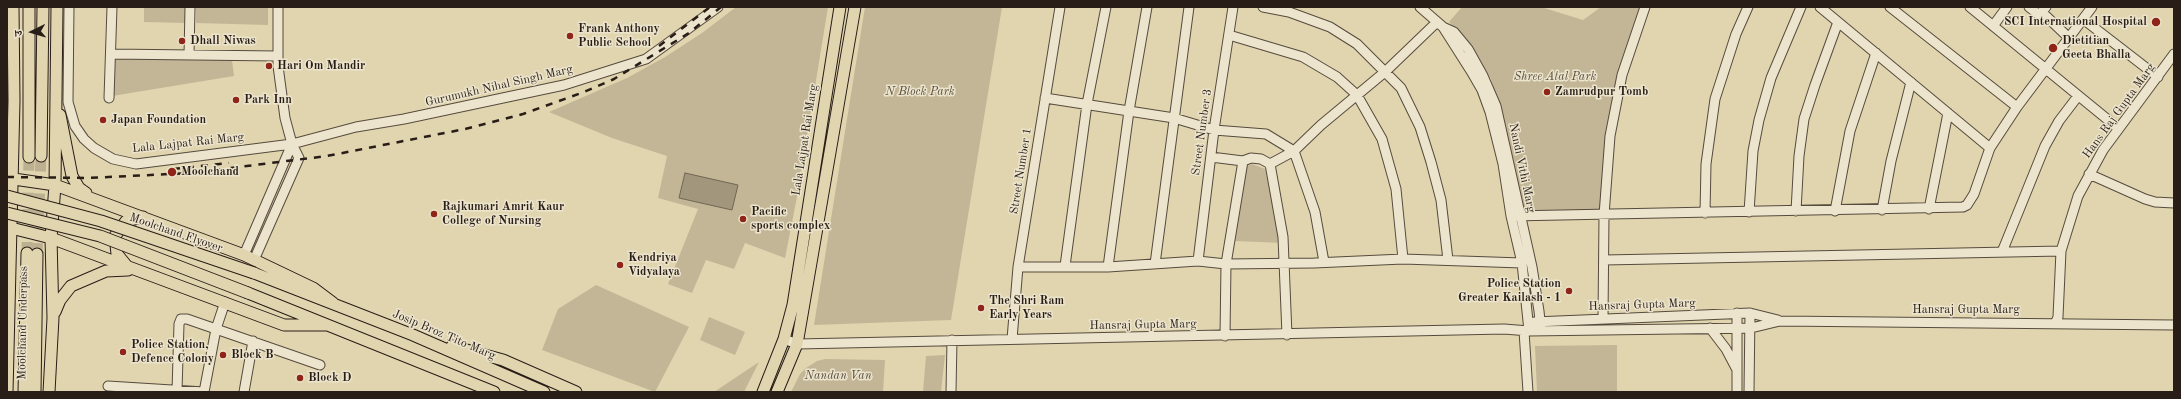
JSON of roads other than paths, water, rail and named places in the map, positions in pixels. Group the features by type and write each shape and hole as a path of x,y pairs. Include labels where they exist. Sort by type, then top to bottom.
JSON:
{"main road":[{"path":"7,392 9,179 14,101 13,7"},
{"path":"29,7 29,156"},
{"path":"41,156 43,7"},
{"path":"50,389 53,318 51,238 55,185 58,7"},
{"name":"Lala Lajpat Rai Marg","path":"763,392 784,340 793,305 840,7"},
{"path":"777,392 797,344 855,7"},
{"path":"7,114 14,101"},
{"path":"56,101 67,145 72,176 79,188 90,196"},
{"path":"9,179 55,185 90,196 249,257 313,288 333,303"},
{"name":"Moolchand Flyover","path":"7,196 101,221 333,303"},
{"path":"7,213 100,236 302,314 494,392"},
{"path":"135,269 117,254 115,236 126,221 138,217 150,219"},
{"path":"8,228 51,238 284,325 327,325"},
{"name":"Moolchand Underpass","path":"24,392 32,253 35,392"},
{"path":"53,318 64,293 81,281 97,274 119,269 135,269"},
{"name":"Josip Broz Tito Marg","path":"333,303 413,335 544,392"},
{"path":"413,335 504,360 576,392"}],"street":[{"name":"Lala Lajpat Rai Marg","path":"69,7 68,102 75,126 84,139 94,148 113,159 136,164 292,144"},
{"path":"109,98 112,7"},
{"path":"189,55 190,7"},
{"path":"249,257 292,144 283,109 277,56 278,7"},
{"name":"Gurumukh Nihal Singh Marg","path":"292,144 356,127 426,115 564,85 646,59 718,7"},
{"name":"Street Number 1","path":"1012,339 1018,267 1044,98 1060,7"},
{"path":"1065,266 1087,104 1106,7"},
{"path":"1108,267 1129,111 1147,7"},
{"path":"1155,264 1189,7"},
{"name":"Street Number 3","path":"1198,261 1214,130 1233,7"},
{"path":"1263,7 1288,12 1330,27 1356,44 1386,71 1401,88 1420,127 1441,200 1448,260"},
{"name":"Nandi Vithi Marg","path":"1420,7 1440,24 1454,32 1468,49 1489,89 1502,130 1522,263 1527,328 1528,392"},
{"path":"1604,319 1604,215 1610,143 1619,93 1633,39 1645,7"},
{"path":"1705,213 1706,164 1715,99 1736,34 1748,7"},
{"path":"1749,212 1753,151 1759,120 1771,78 1801,7"},
{"path":"1820,7 1990,148"},
{"path":"1890,7 2017,108"},
{"path":"1970,7 2118,128"},
{"path":"1993,26 2007,7"},
{"path":"2029,7 2039,15 2046,16 2069,38"},
{"path":"2039,15 2046,7"},
{"path":"1516,216 1929,209 1954,208 1967,205 1974,194 1990,148 2045,69 2092,7"},
{"path":"2083,19 2158,77"},
{"path":"1796,211 1799,156 1804,119 1814,85 1838,22"},
{"path":"1270,164 1294,151 1321,125 1440,24"},
{"path":"1229,36 1303,57 1337,77 1357,95 1382,140 1396,189 1403,259"},
{"path":"1835,211 1850,131 1876,53"},
{"path":"111,54 277,56"},
{"name":"Hans Raj Gupta Marg","path":"2056,322 2058,317 2061,251 2078,196 2089,174 2118,128 2174,54"},
{"path":"1882,210 1891,161 1911,82"},
{"path":"2002,252 2045,146 2058,122 2078,96"},
{"path":"1044,98 1174,118 1214,130 1266,134 1294,151 1315,212 1324,262"},
{"path":"1929,209 1948,113"},
{"path":"1211,158 1243,161 1251,158 1261,159 1270,164"},
{"path":"1225,336 1226,264 1243,161"},
{"path":"1270,164 1283,237 1287,335"},
{"path":"2089,174 2155,202 2174,204"},
{"name":"Nandi Vithi Marg","path":"1516,216 1537,294 1540,326"},
{"path":"1604,260 2061,251"},
{"path":"1018,267 1108,267 1198,261 1226,264 1403,259 1522,263"},
{"path":"204,392 216,329 225,302"},
{"path":"1737,313 1737,392"},
{"name":"Hansraj Gupta Marg","path":"784,340 797,344 1504,330 1604,319 1737,313 1750,313 1780,321"},
{"path":"1750,313 1750,392"},
{"path":"177,391 178,330 181,319 187,319 320,365"},
{"name":"Hansraj Gupta Marg","path":"1540,326 1751,328 1780,321 2174,324"},
{"path":"1710,328 1726,349 1737,371"},
{"path":"951,392 952,340"},
{"path":"244,392 252,342"},
{"path":"108,386 132,386 177,391 214,392"}],"tunnel":[{"path":"37,254 41,156"},
{"path":"27,253 29,157"}],"railway":[{"path":"659,46 710,7"},
{"path":"7,177 88,178 191,173 327,156 465,129 523,114 584,92 614,79 689,33 721,7"},
{"path":"173,169 229,163"}],"place":[{"name":"SCI International Hospital","path":"2156,22"},
{"name":"Frank Anthony Public School","path":"570,36"},
{"name":"Dhall Niwas","path":"182,41"},
{"name":"Dietitian Geeta Bhalla","path":"2053,48"},
{"name":"Hari Om Mandir","path":"269,66"},
{"name":"Zamrudpur Tomb","path":"1547,92"},
{"name":"Park Inn","path":"236,100"},
{"name":"Japan Foundation","path":"103,120"},
{"name":"Moolchand","path":"172,172"},
{"name":"Rajkumari Amrit Kaur College of Nursing","path":"434,214"},
{"name":"Pacific sports complex","path":"743,219"},
{"name":"Kendriya Vidyalaya","path":"620,265"},
{"name":"Police Station Greater Kailash - 1","path":"1569,291"},
{"name":"The Shri Ram Early Years","path":"981,308"},
{"name":"Police Station, Defence Colony","path":"123,352"},
{"name":"Block B","path":"223,355"},
{"name":"Block D","path":"300,378"}],"park label":[{"name":"Shree Atal Park","path":"1555,77"},
{"name":"N Block Park","path":"920,92"},
{"name":"Nandan Van","path":"838,376"}]}
